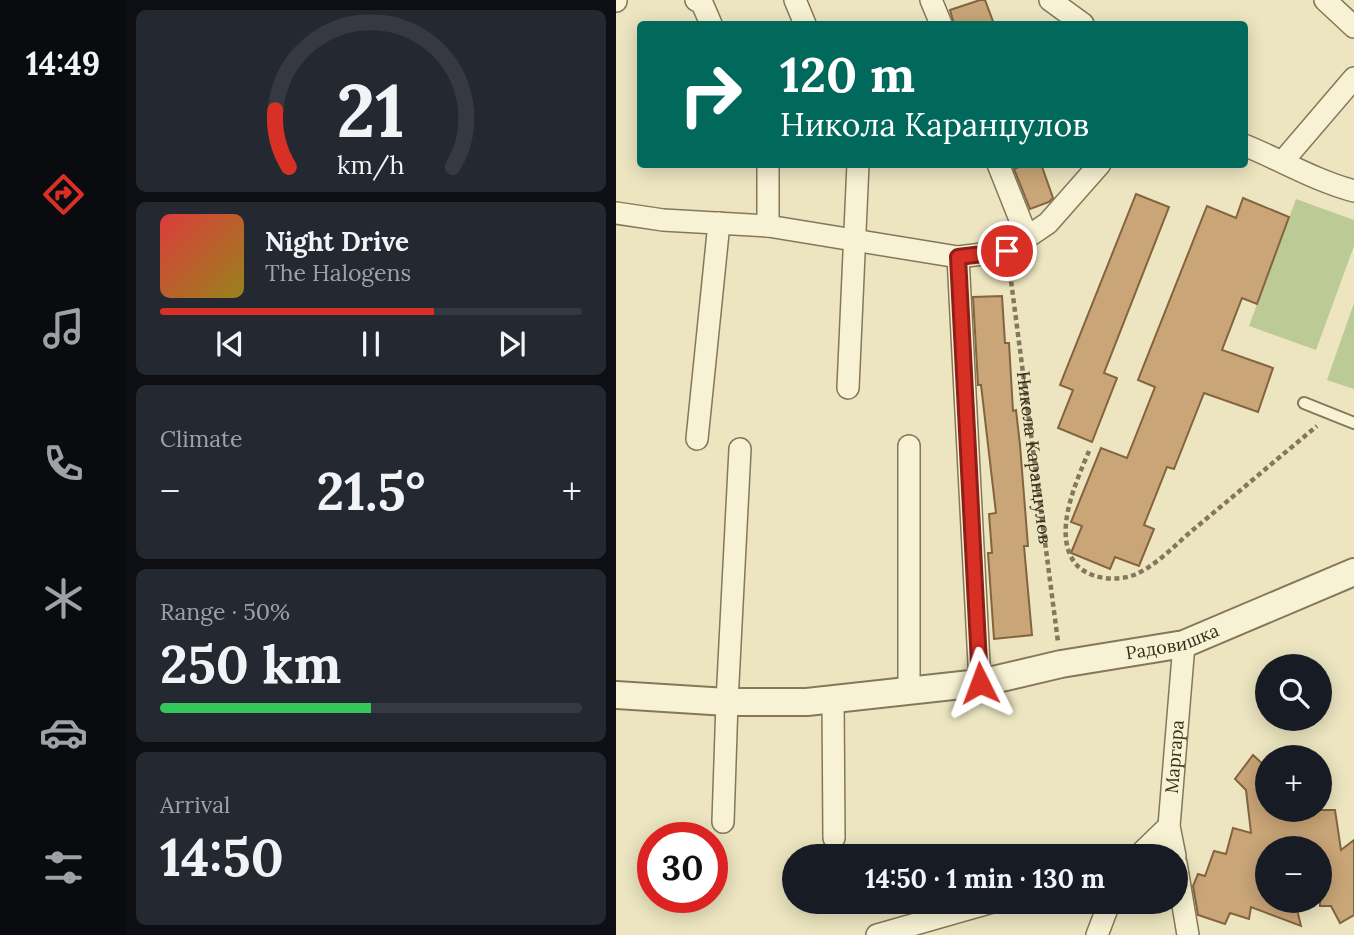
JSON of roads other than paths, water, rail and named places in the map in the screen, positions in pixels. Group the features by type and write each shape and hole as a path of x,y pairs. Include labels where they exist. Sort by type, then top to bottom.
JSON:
{"street":[{"path":"695,0 702,3 710,21"},
{"path":"795,0 804,21"},
{"path":"931,0 940,21"},
{"path":"1050,0 1079,21"},
{"path":"1325,0 1354,27"},
{"path":"1283,161 1354,78"},
{"path":"1248,147 1326,183 1354,191"},
{"path":"768,168 768,226"},
{"path":"848,388 858,168"},
{"path":"1000,168 1027,237"},
{"path":"616,213 663,220 768,226 958,257 1007,251 1048,223 1096,168"},
{"path":"697,439 719,223"},
{"path":"958,257 980,683"},
{"path":"909,446 909,691"},
{"path":"723,822 740,449"},
{"name":"Радовишка","path":"616,695 727,702 807,702 980,683 1061,664 1184,644 1354,572"},
{"name":"Маргара","path":"1173,844 1169,826 1184,644"},
{"path":"833,699 834,838"},
{"path":"1150,844 1169,826"},
{"path":"877,935 950,914"},
{"path":"1097,935 1105,914"},
{"path":"1184,914 1188,935"}],"lane":[{"path":"1304,402 1354,423"}]}
